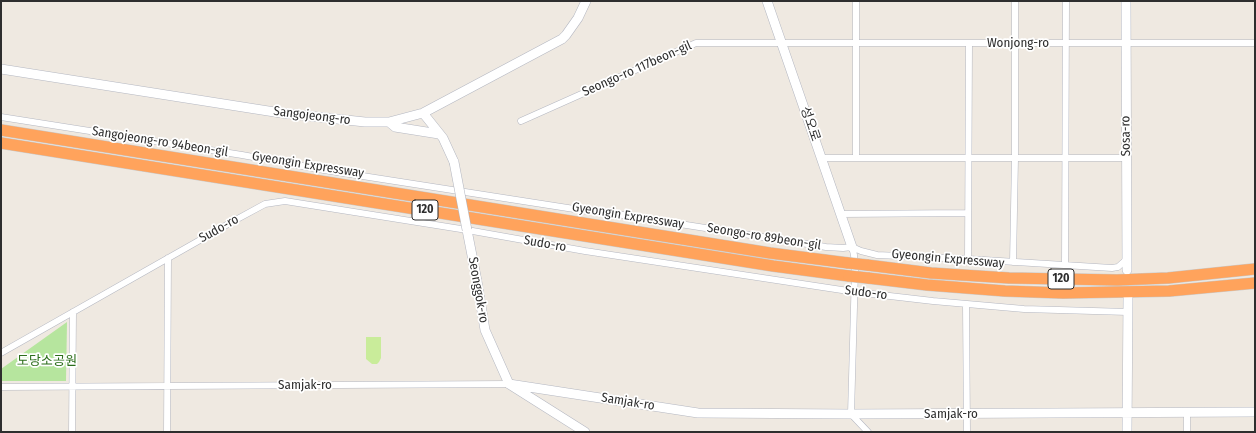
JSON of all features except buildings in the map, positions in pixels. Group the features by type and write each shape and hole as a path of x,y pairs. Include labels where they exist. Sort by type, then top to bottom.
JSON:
{"highway":[{"name":"Gyeongin Expressway","path":"1,130 770,253 848,263 931,272 1009,278 1117,280 1168,278 1255,269"},
{"name":"Gyeongin Expressway","path":"1,143 765,265 927,285 1063,294 1169,291 1255,283"}],"street":[{"name":"Sangojeong-ro","path":"1,69 281,113 364,122 389,122 423,113 562,39 566,36 578,18 586,1"},
{"name":"성오로","path":"767,1 852,247"},
{"path":"856,1 856,158"},
{"path":"1013,262 1015,158 1015,1"},
{"path":"1065,265 1066,1"},
{"name":"Sosa-ro","path":"1126,1 1127,270"},
{"name":"Seongo-ro 117beon-gil","path":"521,121 696,43 782,43"},
{"name":"Wonjong-ro","path":"782,43 1255,44"},
{"path":"968,259 969,43"},
{"name":"Seonggok-ro","path":"423,113 443,138 454,162 485,330 509,384"},
{"name":"Sangojeong-ro 94beon-gil","path":"1,117 462,191"},
{"path":"389,122 395,127 439,134"},
{"path":"822,158 1126,158"},
{"name":"Seongo-ro 89beon-gil","path":"462,191 826,247 852,247 877,255 1112,268 1118,267 1127,260"},
{"name":"Sudo-ro","path":"1,354 265,204 285,201 467,230 585,251 855,292 1024,309 1128,312"},
{"path":"841,214 968,213"},
{"path":"852,247 855,261 855,292 851,414 868,432"},
{"path":"167,432 168,258"},
{"path":"1127,432 1128,298"},
{"path":"966,304 967,432"},
{"path":"72,432 73,312"},
{"path":"509,384 585,432"},
{"name":"Samjak-ro","path":"1,387 509,384 698,413 967,414 1255,412"},
{"path":"1187,412 1188,432"}],"green space":[{"name":"도당소공원","path":"67,322 66,381 1,381 1,369"},
{"path":"366,337 381,337 381,358 377,364 372,364 366,359"}]}
